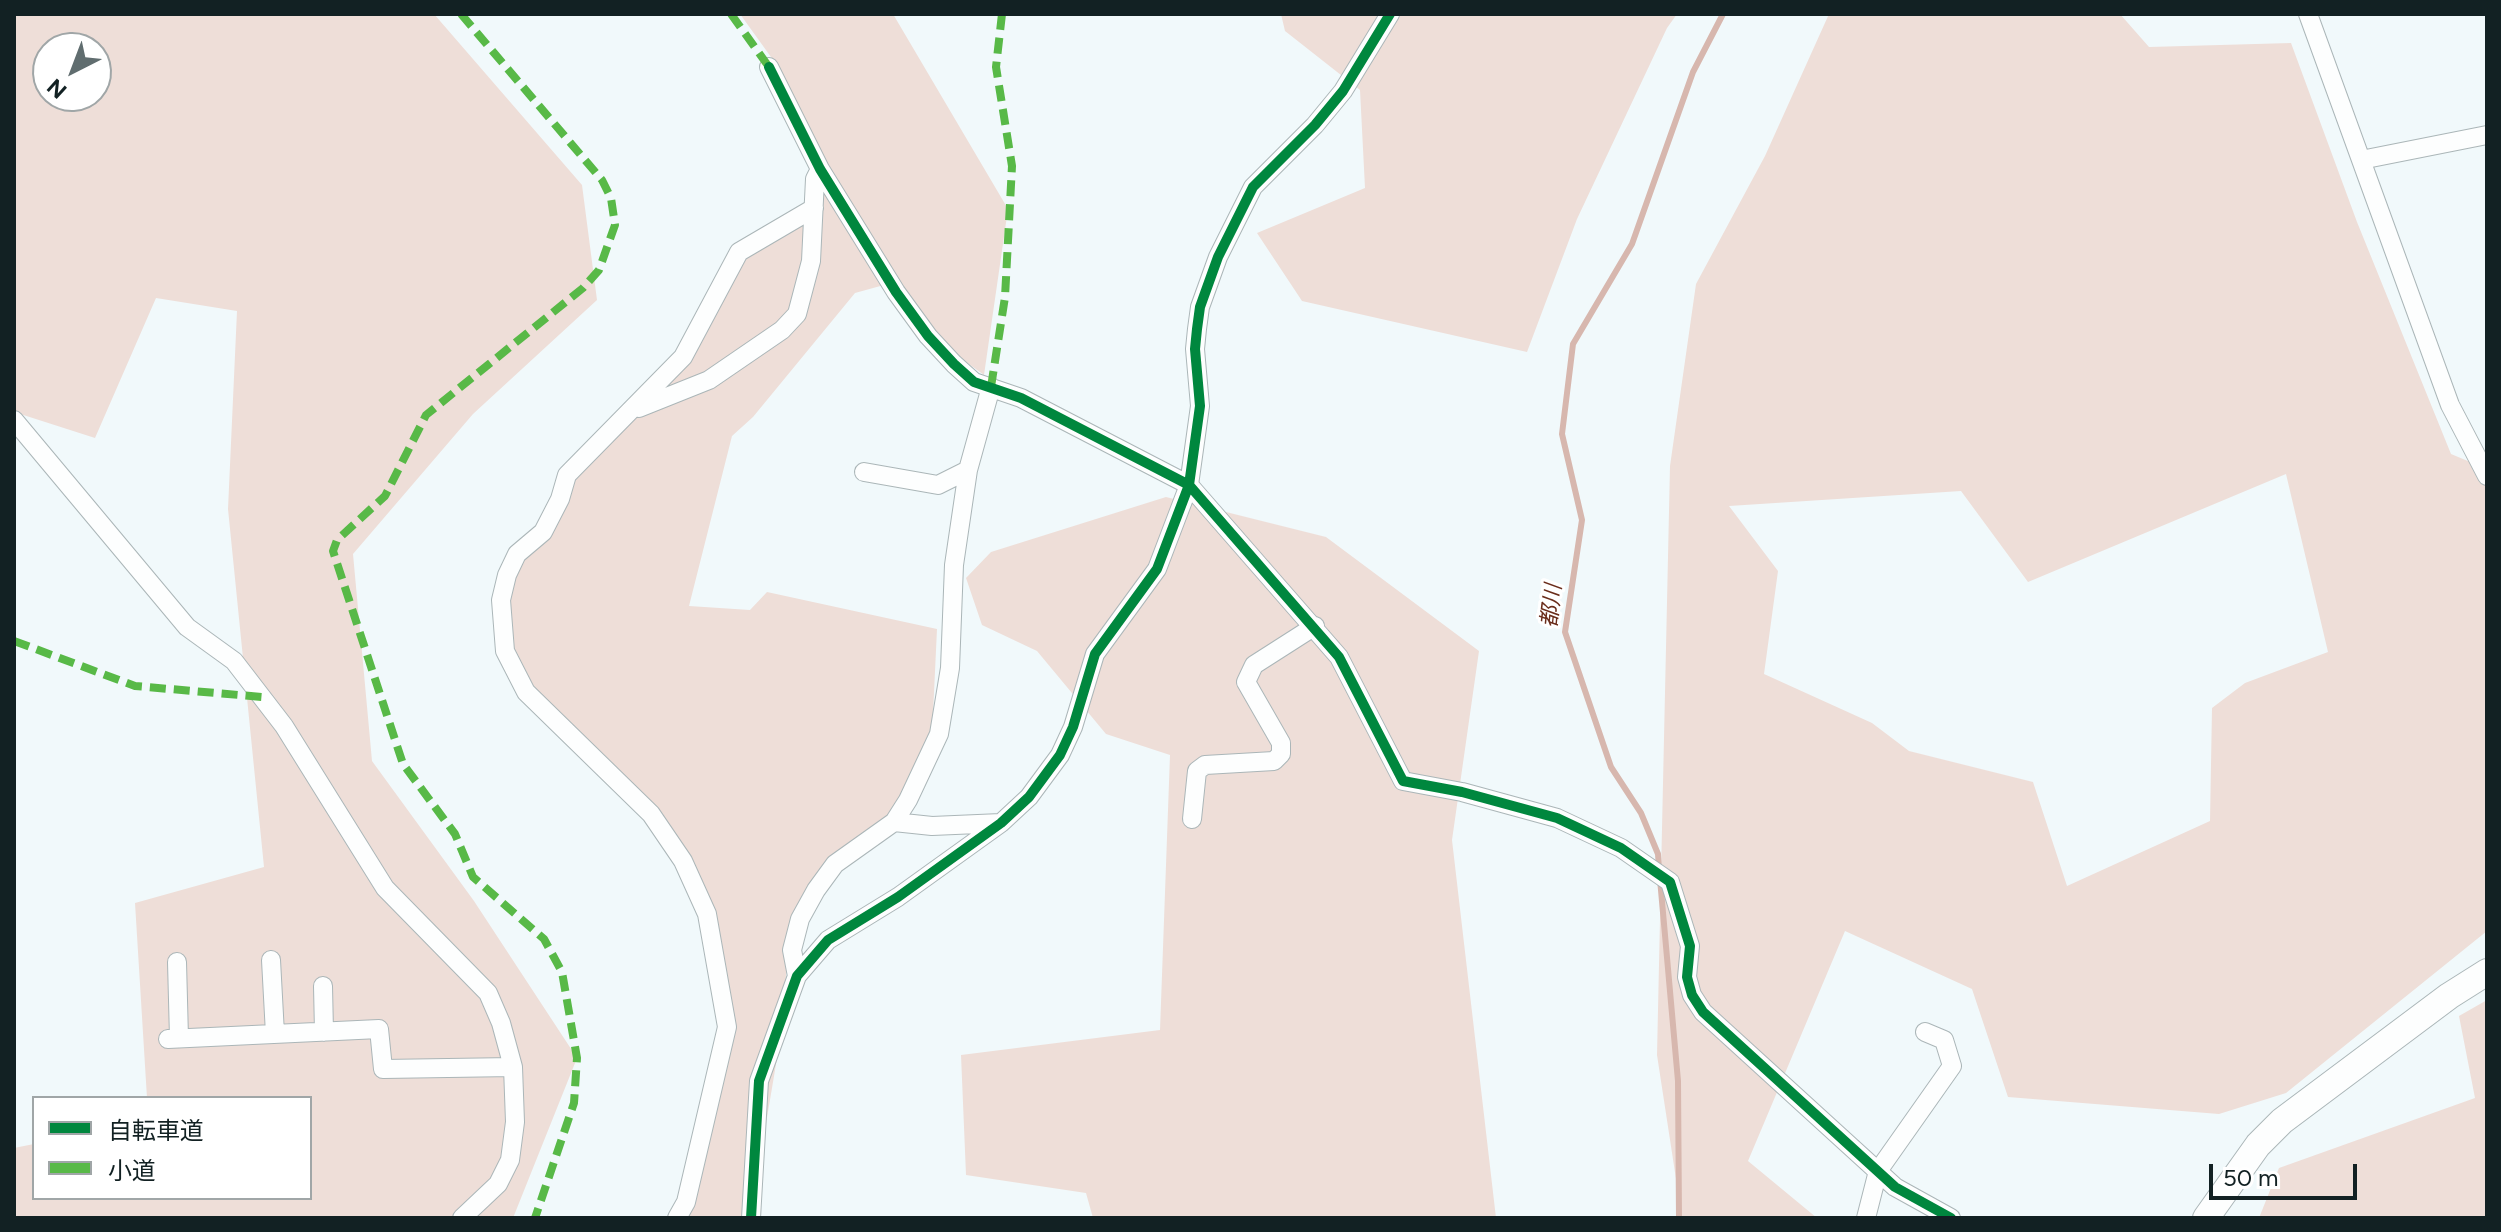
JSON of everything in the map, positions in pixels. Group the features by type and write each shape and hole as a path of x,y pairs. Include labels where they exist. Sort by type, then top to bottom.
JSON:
{"street":[{"path":"751,1218 759,1081 797,976 828,940 898,897 1001,823 1029,797 1060,755 1073,727 1095,654 1152,578 1189,485 1200,406 1195,349 1197,329 1200,307 1218,257 1253,187 1325,114 1390,14"},
{"path":"2308,14 2450,405 2487,476"},
{"path":"769,67 820,169 896,292 928,336 974,382 1021,398 1189,485 1224,529 1315,626 1339,657 1403,781 1462,792 1557,818 1621,848 1670,882 1690,946 1687,977 1692,995 1703,1012 1895,1187 1951,1218"},
{"path":"2361,160 2487,135"},
{"path":"629,412 709,380 782,330 797,314 811,261 815,179 820,169"},
{"path":"677,1218 686,1202 727,1027 707,914 683,861 651,814 526,692 505,651 501,600 507,575 517,554 543,532 560,499 567,475 683,357 739,252 814,208"},
{"path":"797,976 792,950 800,919 816,890 835,864 894,822 914,789 939,734 950,668 954,565 968,470 991,387"},
{"path":"14,420 187,627 234,661 284,726 385,888 488,993 501,1023 513,1067 515,1122 510,1160 498,1184 462,1218"},
{"path":"864,472 938,485 968,470"},
{"path":"1192,819 1197,771 1205,765 1274,761 1281,754 1281,743 1246,682 1254,665 1315,626"},
{"path":"894,822 932,826 1001,823"},
{"path":"271,960 275,1034"},
{"path":"177,962 174,1039 379,1029 383,1069 513,1067"},
{"path":"2206,1218 2258,1145 2282,1121 2449,996 2487,972"},
{"path":"323,986 324,1032"},
{"path":"1866,1218 1878,1171 1952,1066 1944,1040 1925,1032"}],"shaded area":[{"path":"14,14 434,14 582,185 597,300 473,414 353,554 372,761 474,901 577,1058 513,1218 14,1218 14,1148 32,1144 32,1200 312,1200 312,1096 147,1096 135,903 264,867 228,509 237,311 156,298 95,438 14,412"},
{"path":"740,14 893,14 1008,209 984,375 944,346 922,320 845,200 776,64"},
{"path":"1281,14 1677,14 1667,28 1577,219 1527,352 1302,301 1257,233 1365,188 1360,90 1285,31"},
{"path":"1829,14 2120,14 2149,47 2291,43 2357,222 2451,454 2487,469 2487,931 2286,1093 2219,1114 2008,1097 1972,989 1845,931 1748,1161 1817,1218 1682,1218 1657,1055 1670,466 1696,284 1765,156","holes":["2286,474 2328,652 2245,683 2212,708 2210,821 2067,886 2033,782 1909,751 1872,723 1764,674 1778,571 1729,506 1961,491 2028,582"]},
{"path":"822,188 884,285 855,293 753,417 732,436 689,606 750,610 767,592 937,629 932,735 897,804 788,932 784,1017 750,1218 683,1218 732,1025 716,919 636,788 528,683 514,654 508,591 519,562 569,480 629,419 749,252 808,217"},
{"path":"1166,497 1326,537 1479,651 1452,840 1496,1218 1093,1218 1086,1193 966,1175 961,1055 1160,1030 1170,755 1106,734 1037,651 982,625 966,578 991,552"},
{"path":"2487,1000 2487,1218 2259,1218 2279,1168 2475,1098 2459,1016"}],"waterway":[{"name":"都川","path":"1659,868 1658,854 1641,813 1611,767 1565,632 1582,520 1562,434 1573,344 1632,244 1693,72 1723,14"},
{"name":"都川","path":"1660,879 1678,1081 1679,1218"}],"marked path":[{"path":"461,14 602,180 611,198 615,225 599,270 583,288 426,415 385,496 337,540 333,551 403,764 455,834 473,877 544,939 562,972 577,1058 574,1103 535,1218"},
{"path":"731,14 769,67"},
{"path":"991,387 1005,297 1012,166 996,67 1002,14"},
{"path":"14,641 135,686 262,697"}],"cycle path":[{"path":"751,1218 759,1081 797,976 828,940 898,897 1001,823 1029,797 1060,755 1073,727 1095,654 1157,569 1189,485 1200,406 1195,349 1197,329 1200,307 1218,257 1253,187 1315,125 1343,91 1390,14"},
{"path":"769,67 820,169 896,292 928,336 954,364 974,382 1021,398 1189,485 1339,657 1403,781 1462,792 1557,818 1621,848 1670,882 1690,946 1687,977 1692,995 1703,1012 1895,1187 1951,1218"}]}
